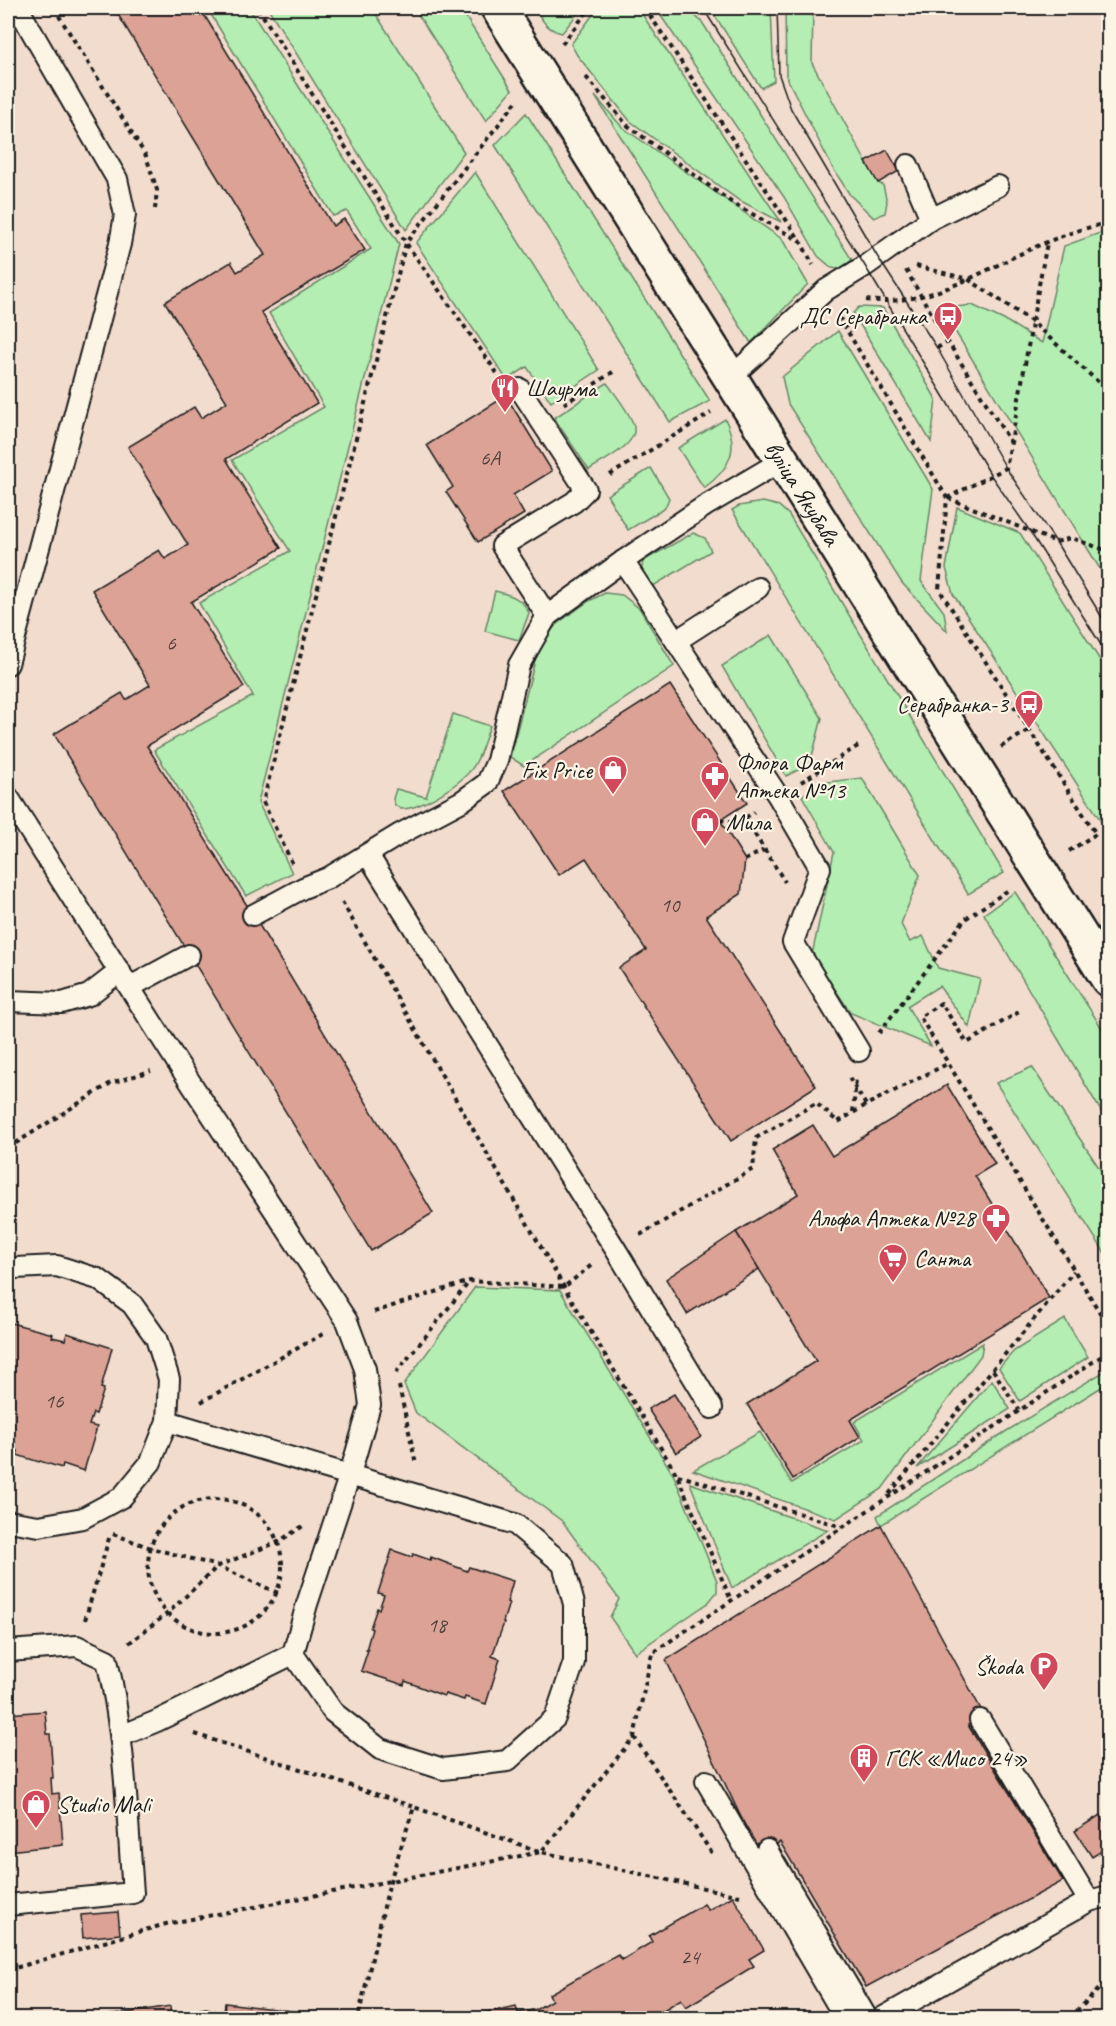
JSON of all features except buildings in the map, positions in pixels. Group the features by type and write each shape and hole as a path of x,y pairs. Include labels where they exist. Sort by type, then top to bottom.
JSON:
{"main road":[{"name":"вуліца Якубава","path":"498,8 1108,979"}],"lane":[{"path":"8,664 120,244 125,215 117,179 18,8"},
{"path":"908,165 931,219"},
{"path":"731,377 826,290 865,266 931,219 998,186"},
{"path":"520,388 586,490 574,502 502,546 547,616"},
{"path":"254,915 303,888 328,878 400,834 462,801 488,783 497,761 519,665 547,616 705,506 783,460"},
{"path":"623,561 778,796 820,868 793,942 859,1052"},
{"path":"676,641 758,588"},
{"path":"8,797 346,1321 365,1369 370,1405 293,1654 157,1721 121,1736"},
{"path":"368,855 616,1250 712,1408"},
{"path":"8,1001 62,1003 89,995 189,955"},
{"path":"8,1270 57,1266 98,1279 132,1304 156,1338 169,1379 167,1421 151,1462 122,1497 83,1518 39,1526 8,1521"},
{"path":"167,1421 515,1524 563,1564 574,1604 574,1662 555,1718 507,1761 442,1769 380,1749 333,1712 293,1654"},
{"path":"8,1651 77,1646 107,1660 121,1736 133,1893 8,1905"},
{"path":"980,1720 1089,1901"},
{"path":"706,1781 845,2019"},
{"path":"767,1850 867,2019"},
{"path":"882,2019 1089,1901 1108,1896"}],"path":[{"path":"258,8 406,243 500,376"},
{"path":"582,73 627,125 731,202 801,242"},
{"path":"303,888 263,802 406,243 478,148"},
{"path":"826,290 842,297 887,302 939,292 1047,242 1108,223"},
{"path":"1047,242 1006,468 947,498 1056,542 1071,538 1108,551"},
{"path":"902,262 1011,444"},
{"path":"913,265 968,279 1031,321 1108,391"},
{"path":"937,348 948,342"},
{"path":"542,419 616,370"},
{"path":"586,490 662,444"},
{"path":"970,638 1096,834 1108,832"},
{"path":"805,780 858,746"},
{"path":"720,820 739,822"},
{"path":"746,860 764,850"},
{"path":"328,878 564,1287 677,1475 731,1600"},
{"path":"853,1112 859,1052 873,1041 965,919"},
{"path":"1019,1012 967,1043 941,1003 920,1017 1108,1326"},
{"path":"8,1147 111,1083 177,1062"},
{"path":"574,1279 600,1258 753,1169 756,1138 816,1103 838,1122 949,1063"},
{"path":"886,1497 1074,1271"},
{"path":"423,1497 396,1372 470,1281"},
{"path":"993,1370 1019,1410"},
{"path":"677,1475 842,1527"},
{"path":"77,1646 122,1497"},
{"path":"206,1499 227,1499 248,1507 265,1520 278,1542 283,1559 282,1580 273,1602 258,1619 238,1630 215,1634 193,1630 173,1618 159,1604 149,1581 148,1557 155,1536 168,1518 185,1506 206,1499"},
{"path":"107,1660 168,1614 218,1566 278,1542 341,1502"},
{"path":"83,1518 111,1533 151,1548 218,1566 307,1604"},
{"path":"157,1721 541,1852 741,1896"},
{"path":"359,2014 390,1881 414,1807"},
{"path":"1070,2019 1108,1980"}],"green space":[{"path":"207,8 249,8 399,244 258,802 292,873 246,896 154,750 253,696 199,603 290,551 232,460 324,407 269,313 371,249 347,211 333,216"},
{"path":"268,8 372,8 464,152 406,230"},
{"path":"414,8 460,8 512,90 486,121"},
{"path":"535,8 582,8 562,33 549,27"},
{"path":"598,8 638,8 781,222 737,199 630,121 577,55 571,44"},
{"path":"661,8 686,8 702,22 852,260 840,269 832,268 818,256 784,197 661,16"},
{"path":"710,8 771,8 774,81 761,88"},
{"path":"785,8 813,8 812,63 878,183 883,185 887,202 885,213 874,218 850,195 832,167 786,76"},
{"path":"595,96 622,127 782,239 808,284 751,343"},
{"path":"526,113 710,401 670,422 495,145"},
{"path":"475,172 599,370 551,402 527,367 507,380 416,243"},
{"path":"1108,230 1108,582 947,318 948,308 972,305 1008,322 1042,343 1064,246"},
{"path":"859,307 883,308 936,399 931,442 853,313"},
{"path":"838,331 933,489 921,581 944,612 947,631 902,583 788,404 782,377"},
{"path":"607,383 630,416 634,434 625,446 589,470 554,418"},
{"path":"725,419 732,440 730,458 720,473 704,488 678,448"},
{"path":"651,468 669,498 665,508 628,530 607,495"},
{"path":"763,502 779,506 789,515 1004,873 968,894 732,510 739,506"},
{"path":"957,507 1020,533 1108,673 1108,823 1103,824 953,594 946,568"},
{"path":"693,533 705,538 711,551 650,588 641,573 643,561"},
{"path":"495,591 515,598 529,613 519,640 485,631"},
{"path":"605,593 622,595 640,609 674,666 524,766 510,757 539,645 558,623 589,601"},
{"path":"771,635 822,718 810,764 786,776 722,666"},
{"path":"453,714 490,726 476,762 463,777 443,793 410,808 401,809 395,805 393,799 396,789 426,797"},
{"path":"862,778 920,875 901,924 910,942 923,936 938,968 980,979 969,1027 939,986 907,1006 931,1046 851,1013 812,955 834,852 802,796 819,783"},
{"path":"1015,892 1105,1033 1108,1041 1108,1123 984,914"},
{"path":"1032,1067 1108,1181 1108,1258 996,1083"},
{"path":"475,1287 560,1290 674,1476 717,1581 717,1592 708,1603 635,1653 610,1617 619,1599 562,1521 416,1413 404,1384"},
{"path":"1065,1319 1088,1357 1020,1401 999,1368 1014,1351"},
{"path":"983,1343 981,1355 882,1489 836,1519 693,1470 760,1432 792,1483 864,1440 854,1422"},
{"path":"1108,1369 1108,1383 881,1525 877,1516 1005,1432"},
{"path":"992,1380 1010,1409 917,1468"},
{"path":"690,1483 828,1530 732,1588"}],"tram line":[{"path":"703,8 865,266 992,477 1029,530 1108,656"},
{"path":"777,8 779,75 791,109 877,256 937,348 1006,468 1056,542 1108,627"}],"place":[{"name":"ДС Серабранка","path":"948,342"},
{"name":"Шаурма","path":"505,414"},
{"name":"Серабранка-3","path":"1029,730"},
{"name":"Fix Price","path":"613,796"},
{"name":"Флора Фарм Аптека №13","path":"715,802"},
{"name":"Мила","path":"705,848"},
{"name":"Альфа Аптека №28","path":"996,1244"},
{"name":"Санта","path":"893,1284"},
{"name":"Škoda","path":"1044,1692"},
{"name":"ГСК «Мисо 24»","path":"864,1784"},
{"name":"Studio Mali","path":"36,1830"}]}
